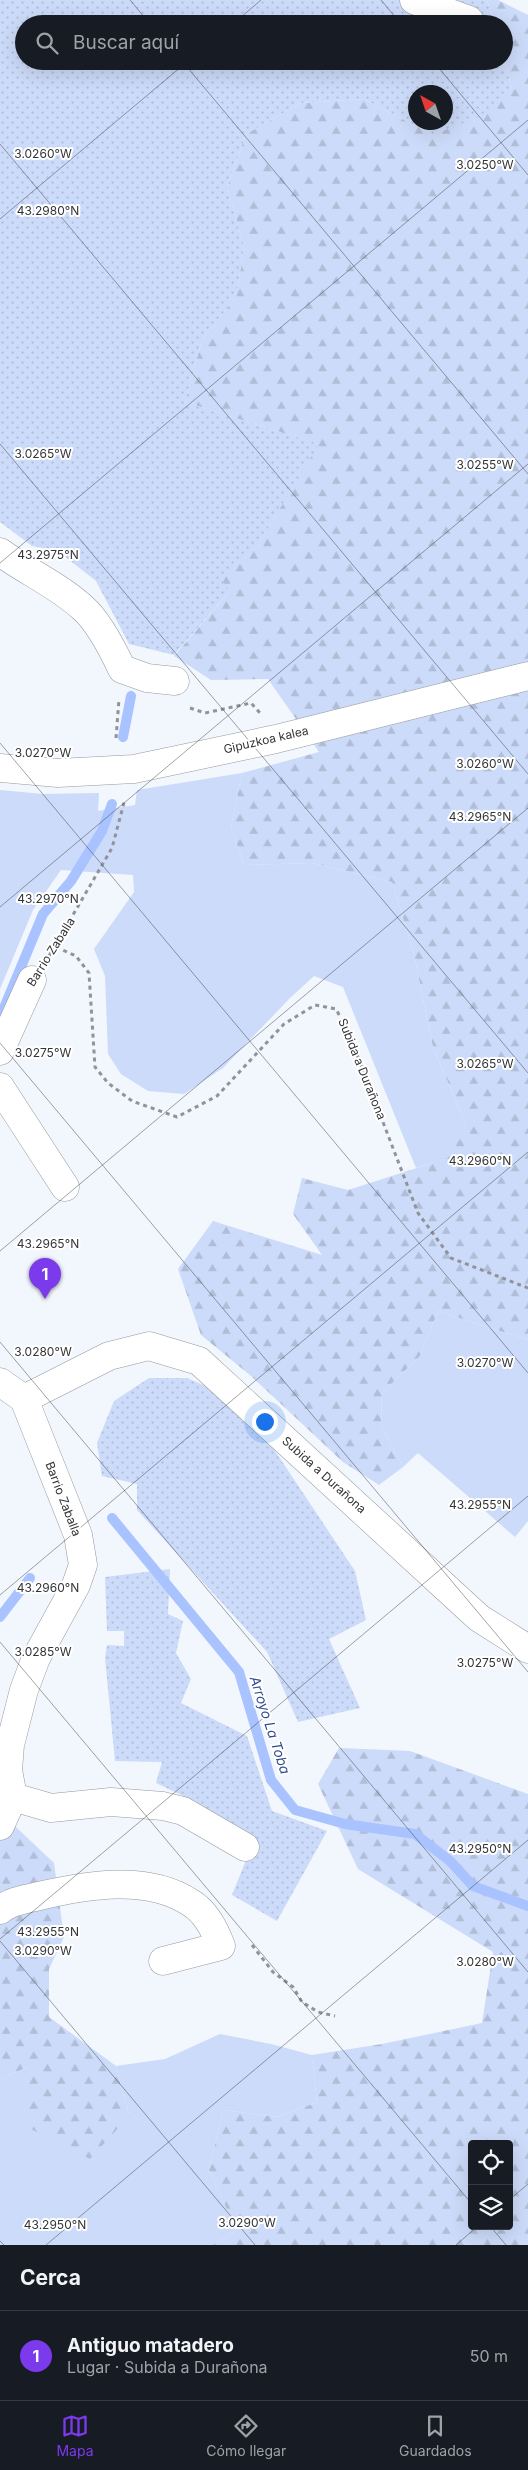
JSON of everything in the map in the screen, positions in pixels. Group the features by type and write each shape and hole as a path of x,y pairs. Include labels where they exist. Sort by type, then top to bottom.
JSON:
{"street":[{"path":"414,0 455,15"},
{"path":"0,552 22,568 60,590 84,609 113,651 122,669 147,678 175,681"},
{"name":"Gipuzkoa kalea","path":"0,768 58,773 134,769 276,738 528,676"},
{"name":"Barrio Zaballa","path":"0,1051 32,980"},
{"path":"0,1087 66,1187"},
{"name":"Subida a Durañona","path":"24,1399 109,1356 149,1346 199,1361 479,1618 528,1648"},
{"path":"0,1382 24,1399"},
{"name":"Barrio Zaballa","path":"13,1797 8,1770 10,1745 24,1690 36,1658 76,1585 83,1565 78,1535 24,1399"},
{"path":"0,1826 13,1797 51,1808 111,1802 163,1806 183,1811 244,1847"},
{"path":"0,1910 6,1904 32,1897 98,1886 133,1886 162,1890 191,1903 205,1915 221,1946 163,1961"}],"path":[{"path":"116,738 122,669"},
{"path":"175,681 187,706 205,713 251,703 264,716 276,738"},
{"name":"Barrio Zaballa","path":"32,980 56,946 112,848 125,799"},
{"name":"Subida a Durañona","path":"56,946 76,956 89,973 95,1067 108,1083 132,1101 177,1117 217,1096 284,1024 315,1005 336,1009 349,1034 418,1214 451,1258 528,1288"},
{"path":"250,1943 273,1972 293,1987 302,2002 318,2012 335,2016"}],"green space":[{"path":"0,0 487,0 491,15 15,15 15,70 507,70 512,88 483,115 453,127 453,85 408,85 408,122 364,99 301,103 246,134 227,187 244,247 236,297 202,340 185,402 319,444 256,548 220,578 230,591 174,655 129,644 96,581 58,551 32,546 0,522"},
{"path":"487,0 498,0 528,15 528,1340 438,1311 420,1356 382,1393 381,1425 403,1467 379,1485 343,1462 251,1376 201,1335 178,1269 213,1221 322,1255 293,1214 302,1178 348,1190 448,1158 465,1122 433,1047 413,950 392,882 312,863 244,865 231,827 242,773 319,752 268,679 211,680 174,656 230,591 219,578 256,548 318,444 185,402 202,340 236,297 244,247 227,187 246,134 301,103 364,99 408,122 408,130 423,130 433,135 441,130 453,130 453,123 512,88 507,70 513,70 513,15 491,15"},
{"path":"423,130 446,130 433,135"},
{"path":"242,773 231,827 244,865 312,863 392,882 413,950 433,1047 465,1122 449,1158 416,1168 343,987 314,976 290,998 223,1068 184,1094 148,1091 121,1074 108,1054 105,976 94,949 134,892 133,875 61,870 33,910 0,989 0,790 43,794 99,793 98,811 135,805 137,790"},
{"path":"438,1311 528,1340 528,1521 515,1537 418,1453 403,1467 381,1425 382,1393 420,1356"},
{"path":"149,1378 187,1378 222,1393 269,1442 355,1571 366,1620 329,1639 360,1708 298,1722 267,1652 137,1510 137,1484 102,1476 97,1443 114,1401"},
{"path":"170,1569 168,1614 183,1621 176,1653 191,1679 181,1703 247,1736 272,1811 327,1831 277,1921 232,1895 255,1838 196,1802 156,1783 162,1762 115,1761 105,1658 107,1645 124,1646 124,1631 107,1631 105,1577"},
{"path":"339,1748 410,1751 528,1794 528,2245 213,2245 236,2230 209,2170 223,2110 278,2117 317,2102 312,2055 382,2044 482,2023 493,1952 358,1869 318,1784"},
{"path":"0,1812 54,1863 64,1937 49,1969 49,2017 116,2066 129,2116 90,2159 27,2127 28,2067 0,2079"},
{"path":"220,2034 271,2044 312,2055 317,2102 278,2117 223,2110 209,2170 236,2230 213,2245 0,2245 0,2079 28,2067 129,2116 116,2066 165,2059"}],"waterway":[{"path":"123,737 131,696"},
{"name":"Arroyo La Toba","path":"1,1015 43,914 71,881 102,831 112,804"},
{"name":"Arroyo La Toba","path":"112,1518 239,1672 271,1780 295,1810 345,1824 415,1834 450,1861 473,1886 528,1906"},
{"path":"0,1617 30,1578"}],"place":[{"name":"Antiguo matadero","path":"45,1299"}]}
